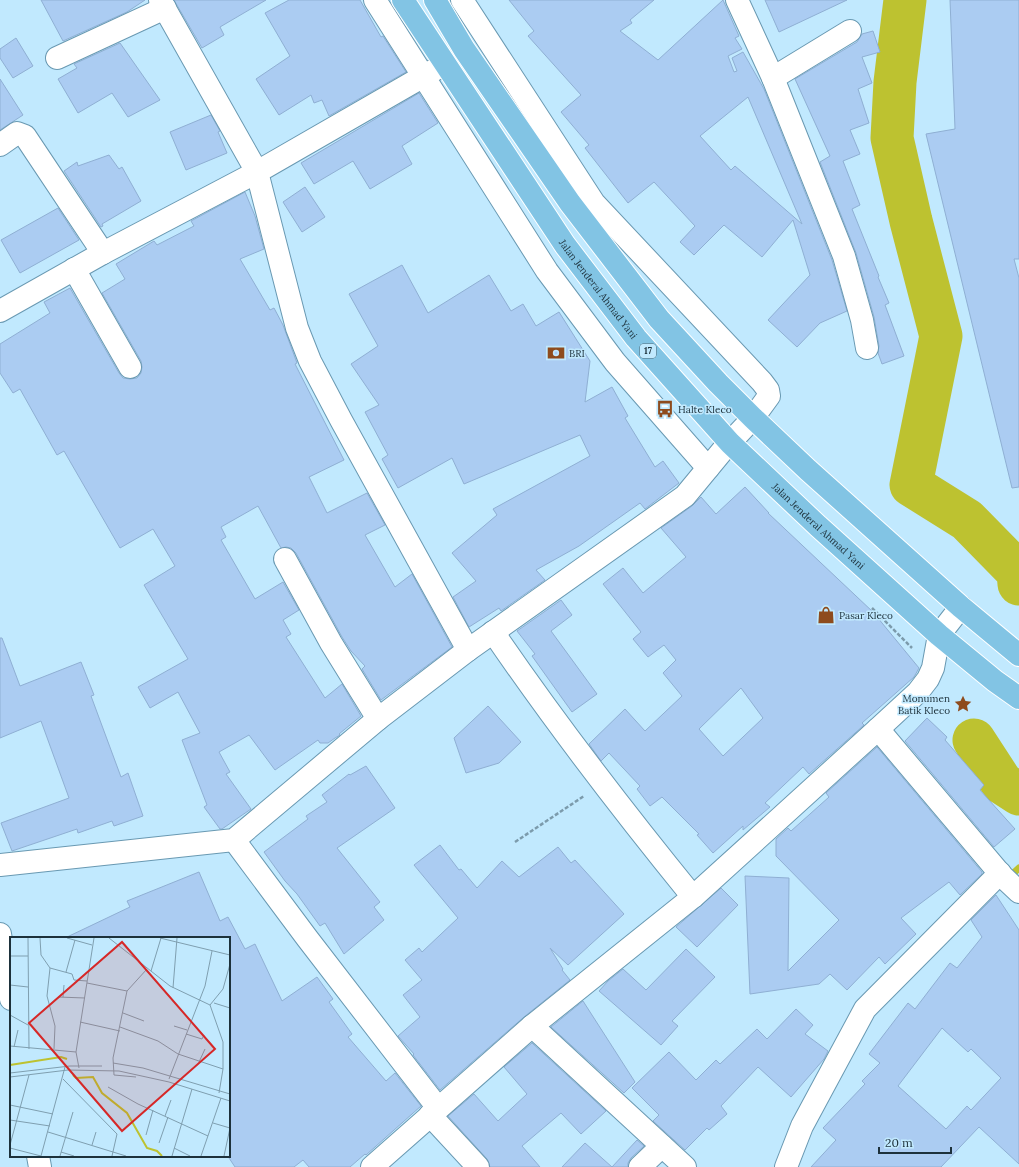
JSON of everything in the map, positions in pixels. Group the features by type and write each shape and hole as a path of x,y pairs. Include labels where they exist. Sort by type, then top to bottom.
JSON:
{"highway":[{"name":"Jalan Jenderal Ahmad Yani","path":"404,0 476,112 565,245 636,338 730,442 818,526 939,635 995,681 1019,698"},
{"path":"435,0 464,50 570,203 659,319 718,383 840,500 1019,656"}],"street":[{"path":"404,0 379,6 547,271 615,362 708,468"},
{"path":"0,865 234,840 378,719 468,650 685,496 730,442 753,418 769,396 768,390 757,376 594,203 462,0"},
{"path":"737,0 773,78 844,256 862,320 867,348"},
{"path":"57,58 162,4 257,172 297,328 310,361 344,427 468,650"},
{"path":"773,78 850,31"},
{"path":"0,311 103,253 257,172 445,64"},
{"path":"490,87 511,76"},
{"path":"453,122 476,112"},
{"path":"516,124 535,112"},
{"path":"0,145 18,133 25,136 103,253"},
{"path":"74,269 130,367"},
{"path":"285,560 331,643 378,719"},
{"path":"372,1167 532,1026 693,896 918,692 933,668 939,635 961,607"},
{"path":"493,632 542,703 602,783 650,845 693,896"},
{"path":"786,1167 802,1126 865,1009 1008,882 878,729"},
{"path":"234,840 434,1112 478,1167"},
{"path":"0,934 10,992"},
{"path":"532,1026 685,1167"},
{"path":"640,1167 662,1146"},
{"path":"38,1157 40,1167"}],"path":[{"path":"515,842 555,817 602,783"}],"building":[{"path":"41,0 145,0 127,12 63,41"},
{"path":"174,0 266,0 220,27 224,35 202,48"},
{"path":"289,0 360,0 381,37 383,36 406,72 329,116 322,100 314,103 311,95 279,115 256,79 290,56 265,13"},
{"path":"509,0 654,0 630,20 632,23 620,31 658,60 723,0 739,36 735,38 742,49 728,56 734,72 737,71 732,58 743,52 764,89 832,260 847,311 820,323 797,347 768,320 810,275 793,220 762,257 724,225 694,255 680,242 695,226 654,182 628,203 585,148 589,145 561,112 581,95 528,36 534,31","holes":["748,97 802,224 735,166 731,170 700,136"]},
{"path":"765,0 847,0 779,32"},
{"path":"950,0 1019,0 1019,259 1014,259 1019,278 1019,487 1012,488 926,134 955,129"},
{"path":"873,31 880,52 862,57 872,83 858,89 869,123 850,130 860,154 843,161 860,205 852,209 889,303 885,305 904,356 882,364 878,353 879,346 874,317 856,253 820,162 830,156 795,79 857,42 862,34"},
{"path":"16,38 33,66 13,78 0,58 0,49"},
{"path":"120,43 160,100 128,117 112,93 78,113 58,79 77,68 74,64"},
{"path":"0,79 23,115 0,130"},
{"path":"419,93 438,123 402,146 412,164 370,189 353,161 314,184 301,163"},
{"path":"211,115 220,131 218,132 227,153 186,170 170,132"},
{"path":"109,155 119,169 122,167 141,201 102,224 103,226 101,227 64,171 77,162 78,166"},
{"path":"305,187 325,217 302,232 283,202"},
{"path":"245,192 255,216 264,249 240,259 270,310 274,308 283,325 297,363 295,364 344,460 309,477 327,513 367,493 385,525 365,535 395,587 412,574 452,647 381,700 362,669 365,666 351,651 342,637 296,553 291,548 281,548 258,506 221,527 226,537 221,540 255,599 283,582 299,610 283,620 291,634 286,637 325,698 342,684 361,716 339,734 340,735 328,743 320,743 318,740 275,770 249,735 219,752 230,772 226,774 251,809 220,829 204,807 207,805 182,740 200,733 178,692 150,708 138,687 188,659 144,585 175,566 153,529 120,548 64,451 57,455 20,389 13,393 0,373 0,344 50,313 44,302 70,288 119,373 123,378 137,378 141,373 141,361 102,293 125,279 116,264 154,241 157,245 194,226 191,221"},
{"path":"58,208 79,240 20,273 1,240"},
{"path":"402,265 428,313 489,275 511,311 523,304 536,326 559,312 590,361 585,402 612,387 628,416 625,418 655,467 663,461 679,483 645,509 640,503 579,546 536,570 545,580 501,611 499,608 469,627 453,597 476,581 452,553 497,515 493,509 590,456 580,435 464,484 452,458 398,488 382,459 388,455 365,412 379,405 351,364 378,346 349,294"},
{"path":"745,487 768,513 873,612 919,668 914,677 862,723 864,725 809,774 803,767 765,803 770,807 743,830 743,826 713,853 697,835 699,834 662,797 650,806 637,789 640,786 609,753 601,761 589,744 625,709 645,731 682,696 663,673 676,660 664,645 648,657 633,639 641,632 603,584 623,568 643,593 686,557 661,528 692,506 701,497 716,514","holes":["741,688 763,718 723,756 699,729"]},
{"path":"561,600 572,615 551,631 597,694 572,712 532,656 535,654 517,631"},
{"path":"0,638 2,638 20,686 81,662 94,695 91,696 121,777 128,773 143,816 114,826 112,821 78,833 77,829 12,851 1,823 69,798 41,721 0,738"},
{"path":"488,706 521,742 499,763 466,773 454,738"},
{"path":"927,718 947,737 945,740 984,785 980,790 1015,829 994,847 905,741"},
{"path":"877,747 982,872 982,874 960,895 949,882 901,918 916,934 885,964 879,957 847,990 830,974 819,984 750,994 745,876 789,878 788,971 839,920 776,856 776,839 788,828 791,831 829,797 826,793"},
{"path":"366,766 395,808 337,848 380,902 374,907 384,920 344,954 325,923 320,926 264,852 308,819 306,816 327,802 322,795 349,774 350,775"},
{"path":"440,845 459,870 461,869 477,888 502,861 519,877 558,847 571,863 575,860 624,914 568,965 550,948 563,969 562,970 570,980 524,1017 440,1090 413,1055 414,1054 398,1036 420,1017 403,995 422,980 405,960 419,948 422,952 458,918 414,865"},
{"path":"199,872 220,921 228,917 245,949 255,944 282,1001 317,977 333,999 329,1002 352,1034 348,1037 386,1081 395,1073 421,1106 366,1155 365,1154 350,1167 309,1167 303,1160 294,1167 235,1167 229,1158 230,937 67,937 130,907 127,901"},
{"path":"721,888 738,905 697,947 676,927"},
{"path":"996,895 1019,930 1019,1164 979,1127 941,1167 811,1167 836,1140 823,1128 865,1084 862,1081 880,1063 869,1054 908,1003 915,1009 950,963 957,968 982,937 971,920","holes":["942,1028 968,1052 971,1049 1001,1078 971,1110 967,1106 946,1129 898,1086"]},
{"path":"686,949 715,977 672,1021 678,1026 661,1045 599,991 608,981 623,969 646,990"},
{"path":"583,1001 635,1082 624,1093 551,1027"},
{"path":"796,1009 813,1025 805,1034 828,1051 824,1059 791,1097 758,1067 721,1106 727,1114 709,1130 707,1128 685,1150 653,1121 659,1115 632,1088 669,1052 696,1080 716,1060 720,1064 757,1029 767,1039"},
{"path":"532,1043 606,1111 581,1134 561,1113 522,1146 540,1167 490,1167 487,1159 448,1116 474,1094 498,1121 527,1094 504,1067"},
{"path":"637,1140 644,1146 631,1158 628,1163 628,1167 612,1167"},
{"path":"585,1143 612,1167 562,1167"}],"waterway":[{"path":"905,0 895,82 892,138 911,221 941,336 911,485 967,520 1018,572 1019,584"},
{"path":"974,740 1002,783 1019,794"},
{"path":"1008,878 1019,868"}],"place":[{"name":"BRI","path":"556,353"},
{"name":"Halte Kleco","path":"665,409"},
{"name":"Pasar Kleco","path":"826,615"},
{"name":"Monumen Batik Kleco","path":"963,704"}]}
